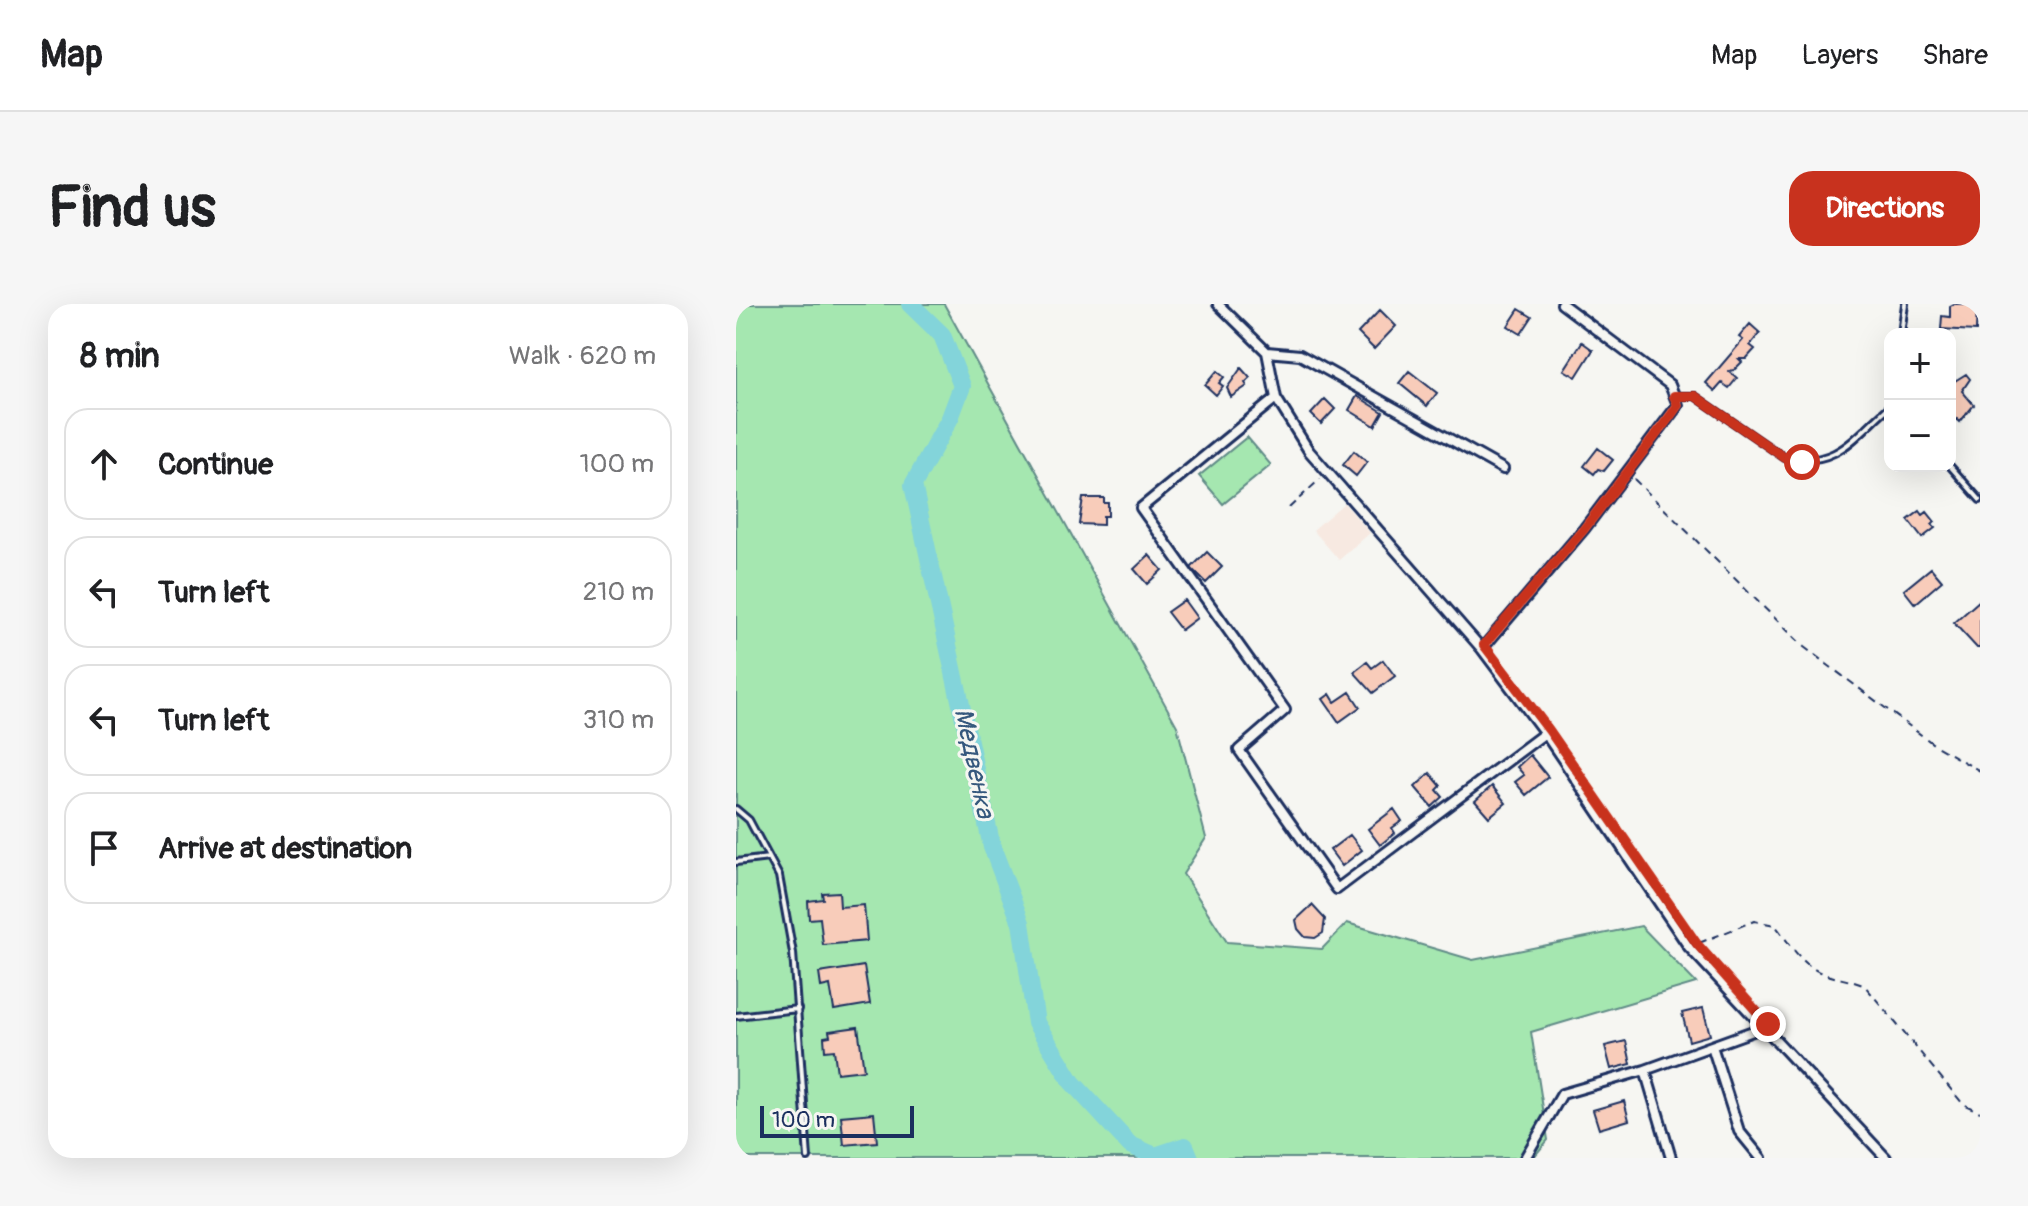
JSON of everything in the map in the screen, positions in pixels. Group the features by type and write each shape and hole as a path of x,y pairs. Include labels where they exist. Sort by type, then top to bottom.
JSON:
{"street":[{"path":"1218,304 1267,352 1276,398 1292,427 1327,473 1482,649 1545,733 1689,947 1886,1158"},
{"path":"1482,649 1678,405 1670,385 1562,304"},
{"path":"1267,352 1300,355 1503,469"},
{"path":"1276,398 1141,508 1285,710 1239,750 1337,889 1545,733"},
{"path":"1525,1158 1562,1094 1645,1070 1764,1027"},
{"path":"1712,1046 1739,1131 1761,1158"},
{"path":"1645,1070 1671,1158"}],"lane":[{"path":"1902,328 1905,304"},
{"path":"1674,396 1695,396 1785,458 1802,462 1827,460 1884,411"},
{"path":"1955,472 1980,500"},
{"path":"736,809 749,820 779,876 798,1009 808,1158"},
{"path":"736,862 770,858"},
{"path":"736,1016 798,1009"}],"path":[{"path":"1627,472 1804,647 1936,746 1980,771"},
{"path":"1289,508 1327,473"},
{"path":"1689,947 1754,921 1775,925 1805,963 1827,975 1845,977 1865,986 1963,1104 1980,1112"}],"shaded area":[{"path":"1344,503 1370,533 1339,560 1313,530"}],"green space":[{"path":"736,304 944,304 1177,726 1206,838 1183,874 1227,942 1322,949 1347,923 1473,960 1641,926 1696,983 1531,1032 1548,1140 1533,1158 736,1158"},
{"path":"1247,437 1271,465 1223,504 1199,476"}],"building":[{"path":"1977,304 1976,331 1941,328 1942,316 1950,317 1950,306"},
{"path":"1519,309 1532,317 1521,334 1508,326"},
{"path":"1380,310 1396,326 1374,349 1358,333"},
{"path":"1750,324 1760,333 1750,345 1755,349 1746,359 1739,359 1742,362 1729,371 1737,378 1729,388 1722,383 1715,391 1706,383 1743,340 1739,337"},
{"path":"1582,342 1593,350 1576,377 1564,370"},
{"path":"1241,368 1250,378 1245,383 1247,386 1231,397 1227,388"},
{"path":"1217,371 1224,377 1219,383 1223,386 1216,395 1205,385"},
{"path":"1409,371 1437,393 1427,406 1399,383"},
{"path":"1966,374 1970,379 1962,391 1974,405 1960,422 1956,420 1956,380"},
{"path":"1357,396 1383,412 1375,426 1349,410"},
{"path":"1325,399 1335,409 1321,424 1311,414"},
{"path":"1598,448 1613,460 1604,471 1598,469 1594,474 1584,466"},
{"path":"1354,451 1367,462 1356,476 1343,465"},
{"path":"1083,498 1104,498 1104,503 1108,503 1108,516 1103,516 1103,525 1079,524"},
{"path":"1920,511 1923,515 1927,512 1935,522 1932,525 1935,528 1922,538 1908,520"},
{"path":"1207,552 1222,567 1206,583 1191,568"},
{"path":"1149,555 1162,570 1147,584 1134,569"},
{"path":"1931,568 1942,581 1915,604 1904,590"},
{"path":"1184,600 1197,618 1181,630 1167,612"},
{"path":"1980,600 1980,648 1977,648 1954,623"},
{"path":"1383,660 1395,676 1373,693 1354,672 1367,662 1372,668"},
{"path":"1350,692 1360,707 1339,722 1323,699 1330,694 1335,702"},
{"path":"1530,755 1548,777 1526,795 1515,782 1524,775 1517,767"},
{"path":"1430,773 1441,786 1437,790 1443,797 1432,807 1415,787"},
{"path":"1492,786 1506,803 1489,817 1475,801"},
{"path":"1394,809 1402,821 1392,828 1395,833 1380,845 1368,829"},
{"path":"1350,835 1362,850 1342,866 1330,850"},
{"path":"839,892 840,907 864,905 867,941 823,945 820,918 809,919 808,901 823,899 822,893"},
{"path":"1312,905 1325,919 1323,933 1315,938 1305,937 1298,929 1296,920"},
{"path":"864,966 870,1004 834,1010 830,985 821,987 819,973"},
{"path":"1703,1008 1710,1035 1689,1041 1682,1013"},
{"path":"858,1027 864,1070 837,1073 834,1050 825,1051 824,1037 830,1036 829,1031"},
{"path":"1626,1041 1631,1064 1611,1069 1605,1046"},
{"path":"1624,1101 1629,1120 1599,1129 1593,1110"},
{"path":"874,1113 877,1142 844,1145 841,1116"}],"waterway":[{"name":"Медвенка","path":"910,304 942,335 962,386 950,418 913,485 992,847 1021,923 1036,1023 1072,1082 1130,1145 1155,1156 1185,1146 1190,1158"}],"route":[{"path":"1768,1024 1697,944 1549,730 1484,645 1584,529 1671,415 1678,405 1674,396 1695,396 1785,458 1802,462"}]}
